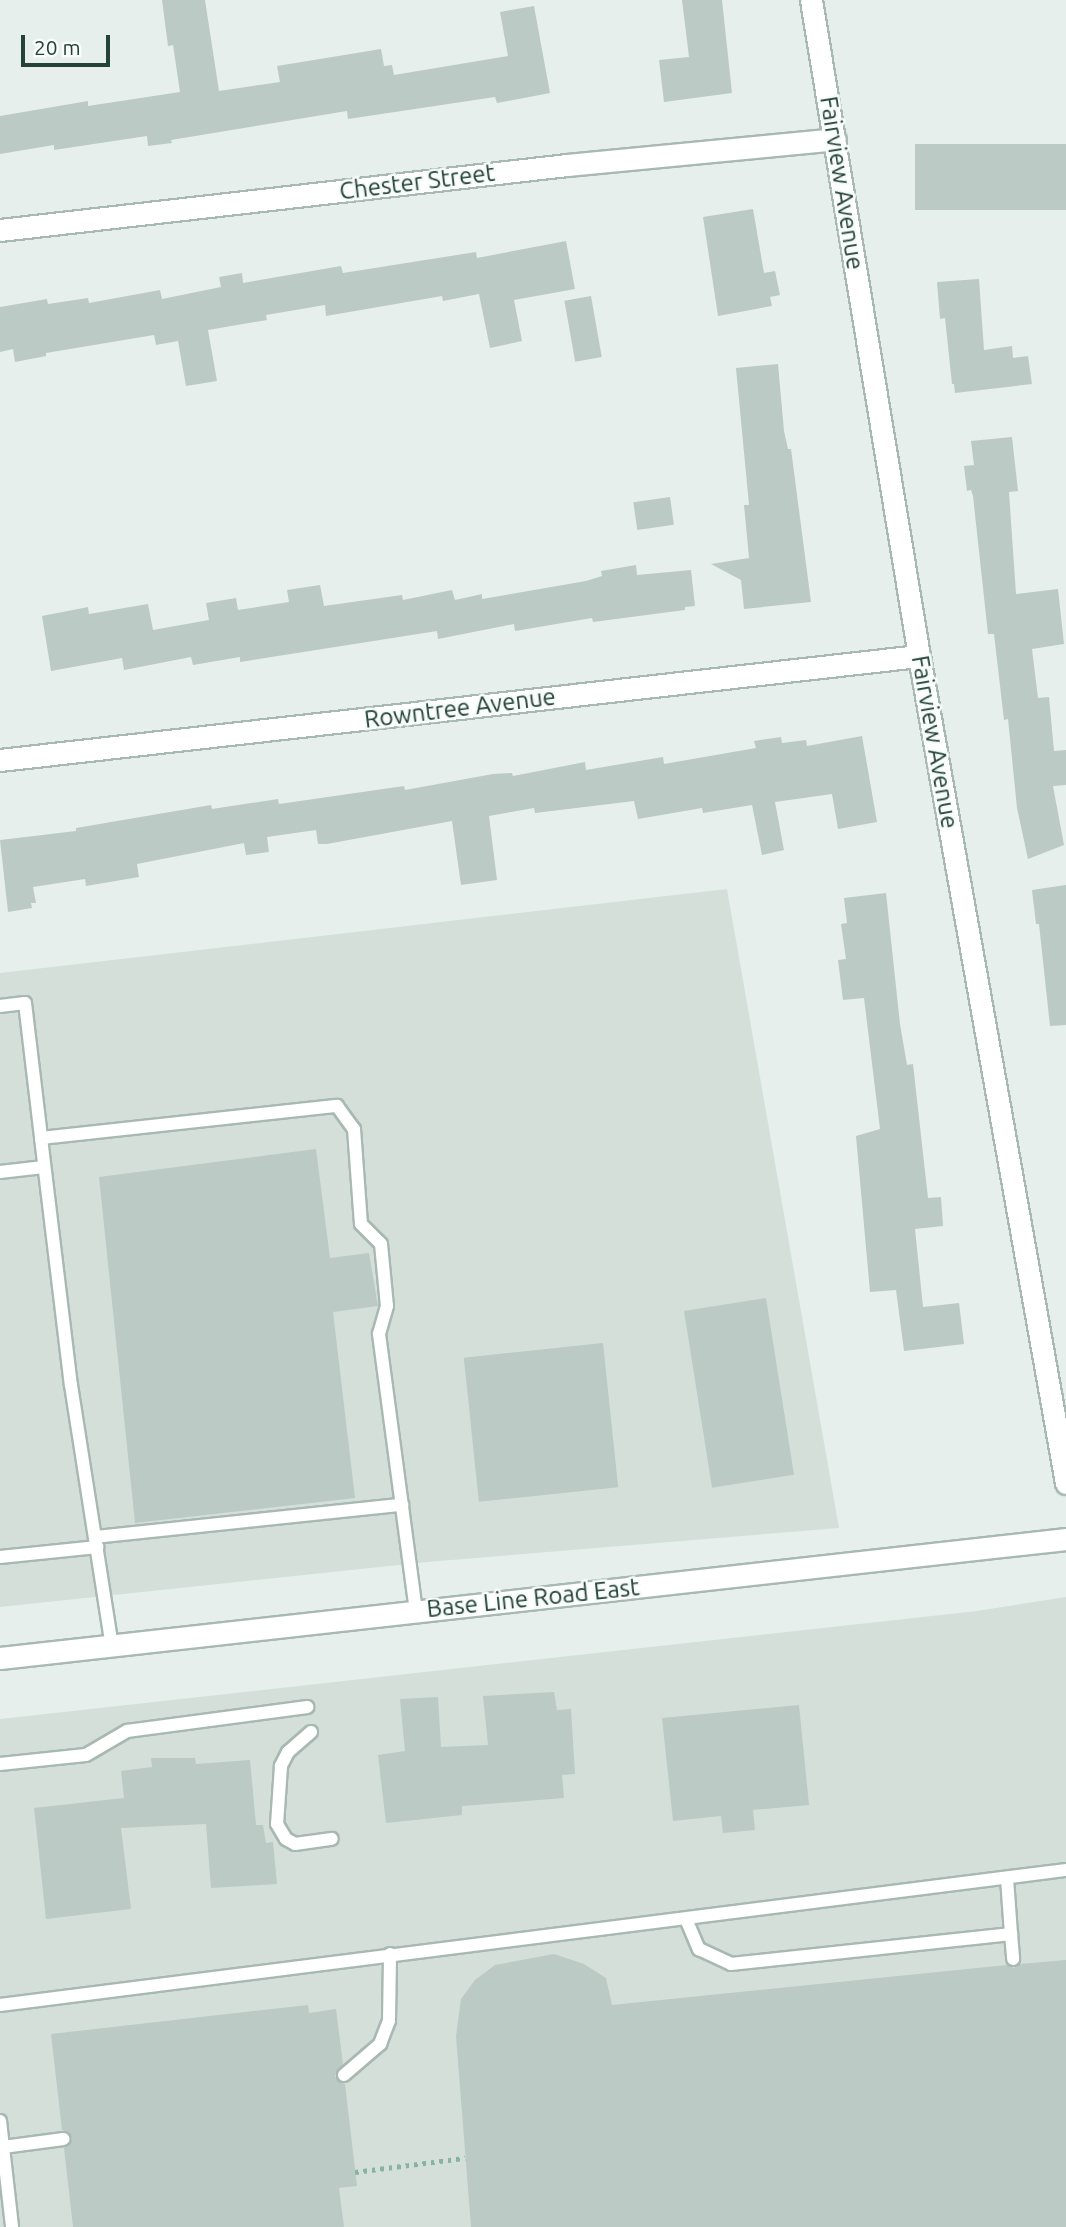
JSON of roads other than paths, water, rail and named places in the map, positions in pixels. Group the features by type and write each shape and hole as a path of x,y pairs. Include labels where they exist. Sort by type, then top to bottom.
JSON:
{"street":[{"name":"Fairview Avenue","path":"811,0 919,656 1066,1483"},
{"name":"Chester Street","path":"0,230 567,165 835,139"},
{"name":"Rowntree Avenue","path":"0,760 919,656"},
{"name":"Base Line Road East","path":"4,1661 416,1611 1066,1539"}],"lane":[{"path":"0,1006 25,1003 61,1320 112,1646"},
{"path":"41,1138 337,1106 354,1129 361,1224 381,1244 387,1306 379,1334 416,1611"},
{"path":"0,1172 44,1167"},
{"path":"0,1557 96,1542 402,1505"},
{"path":"0,1764 86,1755 127,1731 307,1707"},
{"path":"311,1732 288,1752 281,1766 277,1824 286,1839 296,1844 332,1839"},
{"path":"0,2005 1066,1870"},
{"path":"1007,1878 1013,1959"},
{"path":"686,1919 699,1949 731,1964 1011,1934"},
{"path":"344,2075 380,2044 388,2021 390,1954"},
{"path":"0,2121 12,2227"},
{"path":"3,2147 63,2139"}]}
